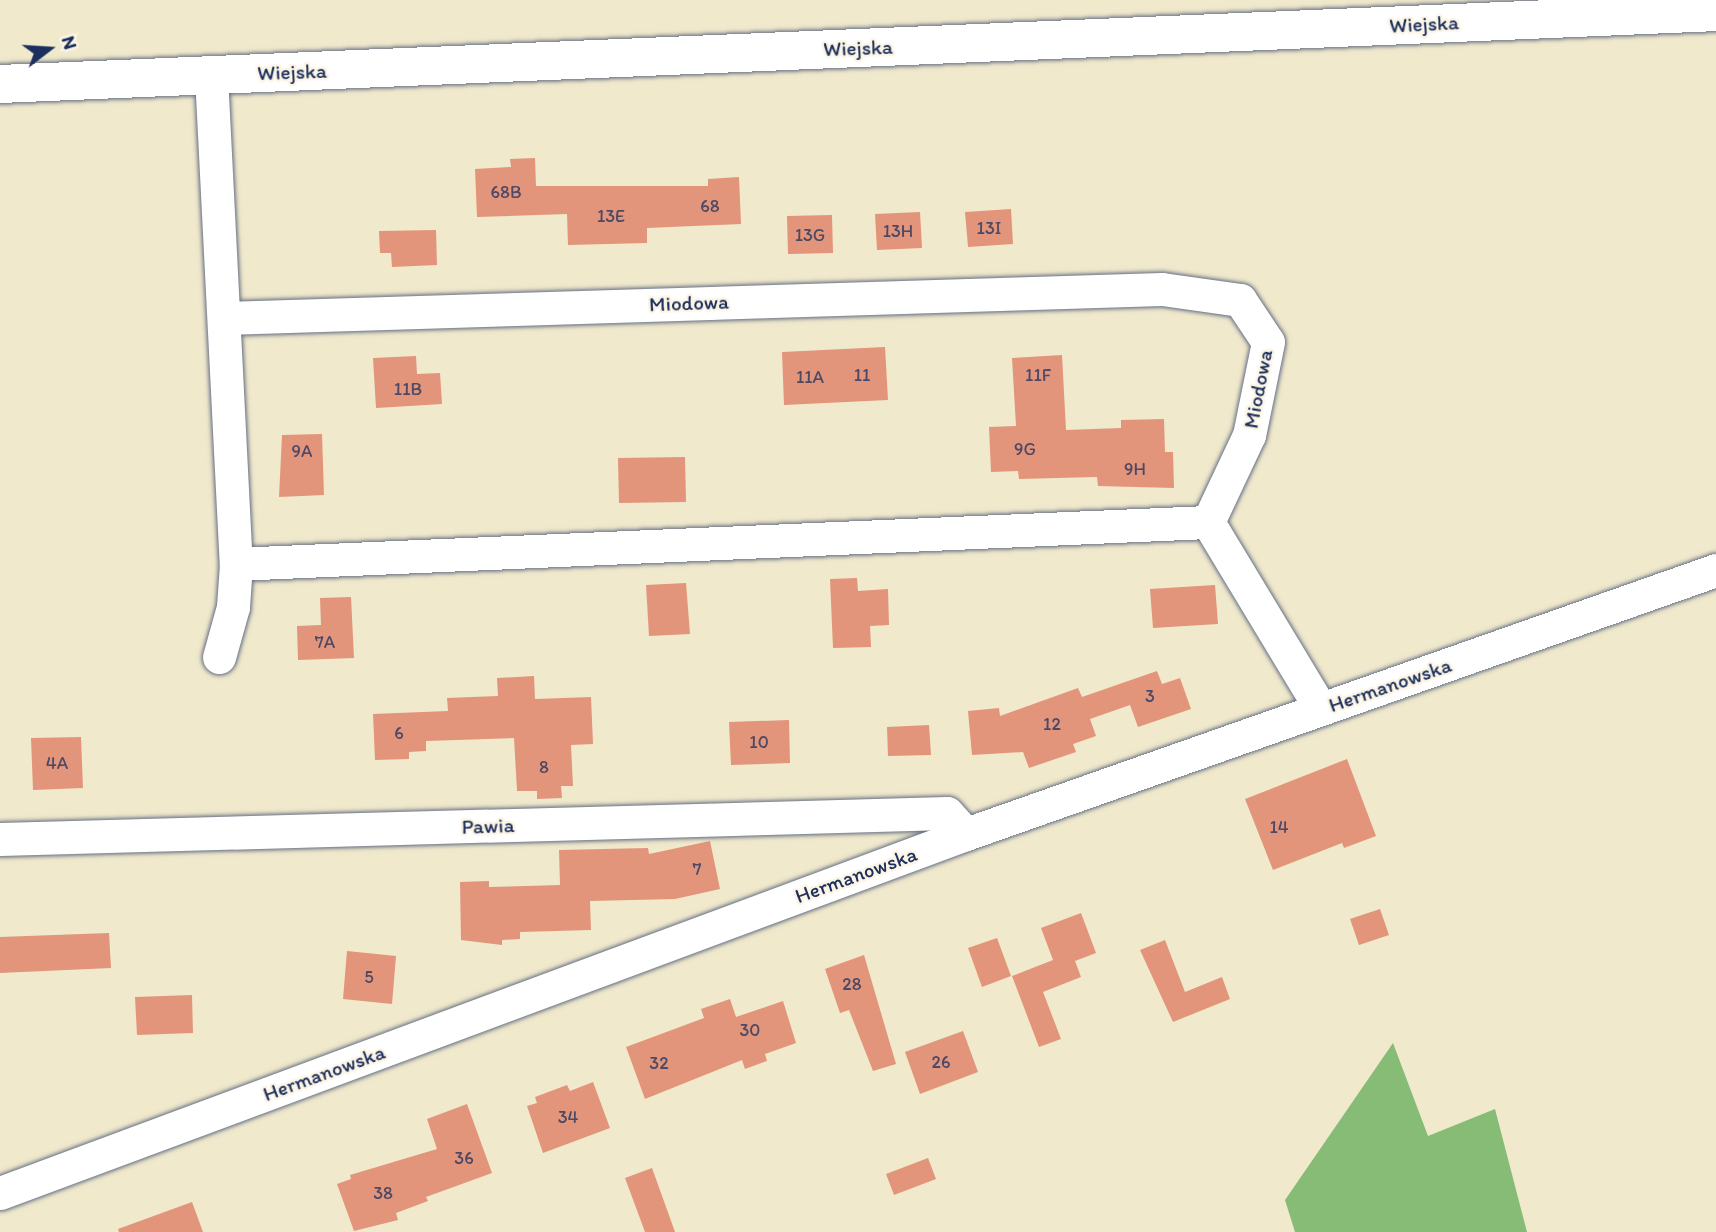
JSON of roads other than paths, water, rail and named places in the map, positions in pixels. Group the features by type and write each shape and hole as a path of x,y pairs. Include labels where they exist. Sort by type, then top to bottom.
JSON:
{"street":[{"name":"Wiejska","path":"0,84 1716,12"},
{"path":"211,75 236,564 233,607 219,657"},
{"name":"Miodowa","path":"224,317 1162,289 1240,300 1268,342 1250,435 1208,522"},
{"path":"236,564 1208,522 1321,709"},
{"name":"Hermanowska","path":"0,1193 966,834 1716,570"},
{"name":"Pawia","path":"0,839 947,813 966,834"}]}
